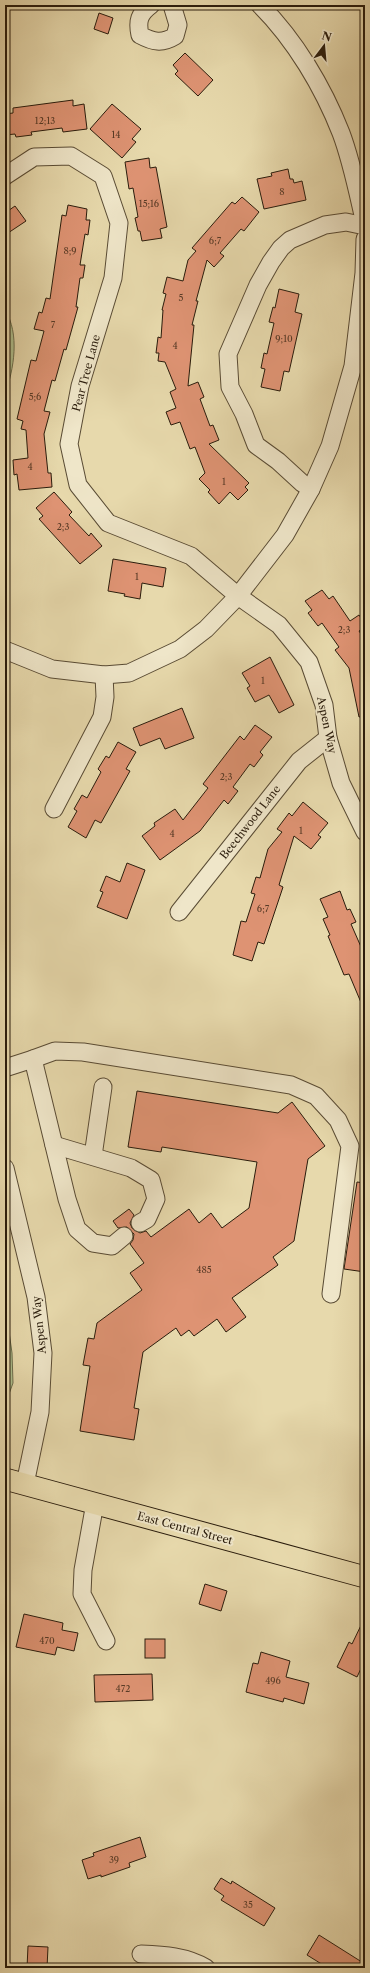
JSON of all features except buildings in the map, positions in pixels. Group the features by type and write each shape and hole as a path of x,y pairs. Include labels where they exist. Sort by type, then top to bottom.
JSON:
{"main road":[{"name":"East Central Street","path":"5,1479 365,1577"}],"street":[{"path":"150,5 142,11 138,25 140,35 151,41 165,42 175,36 178,25 172,5"},
{"path":"260,5 292,44 324,94 341,134 365,225 346,222 325,225 300,235 286,244 271,262 258,285 228,354 230,387 244,414 256,445 278,460 302,483 311,489"},
{"name":"Pear Tree Lane","path":"5,176 34,157 71,156 104,176 119,223 113,278 80,386 70,444 78,485 108,523 191,556 238,596"},
{"path":"5,650 13,655 52,669 104,675 129,673 180,649 206,629 238,596 284,535 311,489 330,446 353,366 364,273 365,239"},
{"name":"Aspen Way","path":"238,596 279,625 309,662 324,706 328,738 341,783 365,832"},
{"path":"54,809 102,717 105,697 104,675"},
{"name":"Beechwood Lane","path":"179,912 299,761 328,738"},
{"path":"5,1068 55,1051 83,1052 291,1085 316,1096 338,1120 350,1146 331,1294"},
{"path":"33,1059 67,1199 77,1229 93,1243 112,1246 124,1236"},
{"path":"93,1156 103,1087"},
{"path":"54,1145 131,1168 151,1180 156,1198 146,1219 140,1223"},
{"name":"Aspen Way","path":"5,1168 36,1297 43,1353 40,1412 25,1484"},
{"path":"95,1503 83,1570 82,1594 106,1641"},
{"path":"141,1954 170,1955 198,1963 206,1968"}],"green space":[{"path":"5,310 10,319 13,330 14,352 11,374 5,394"},
{"path":"5,1303 12,1353 13,1383 5,1405"}]}
